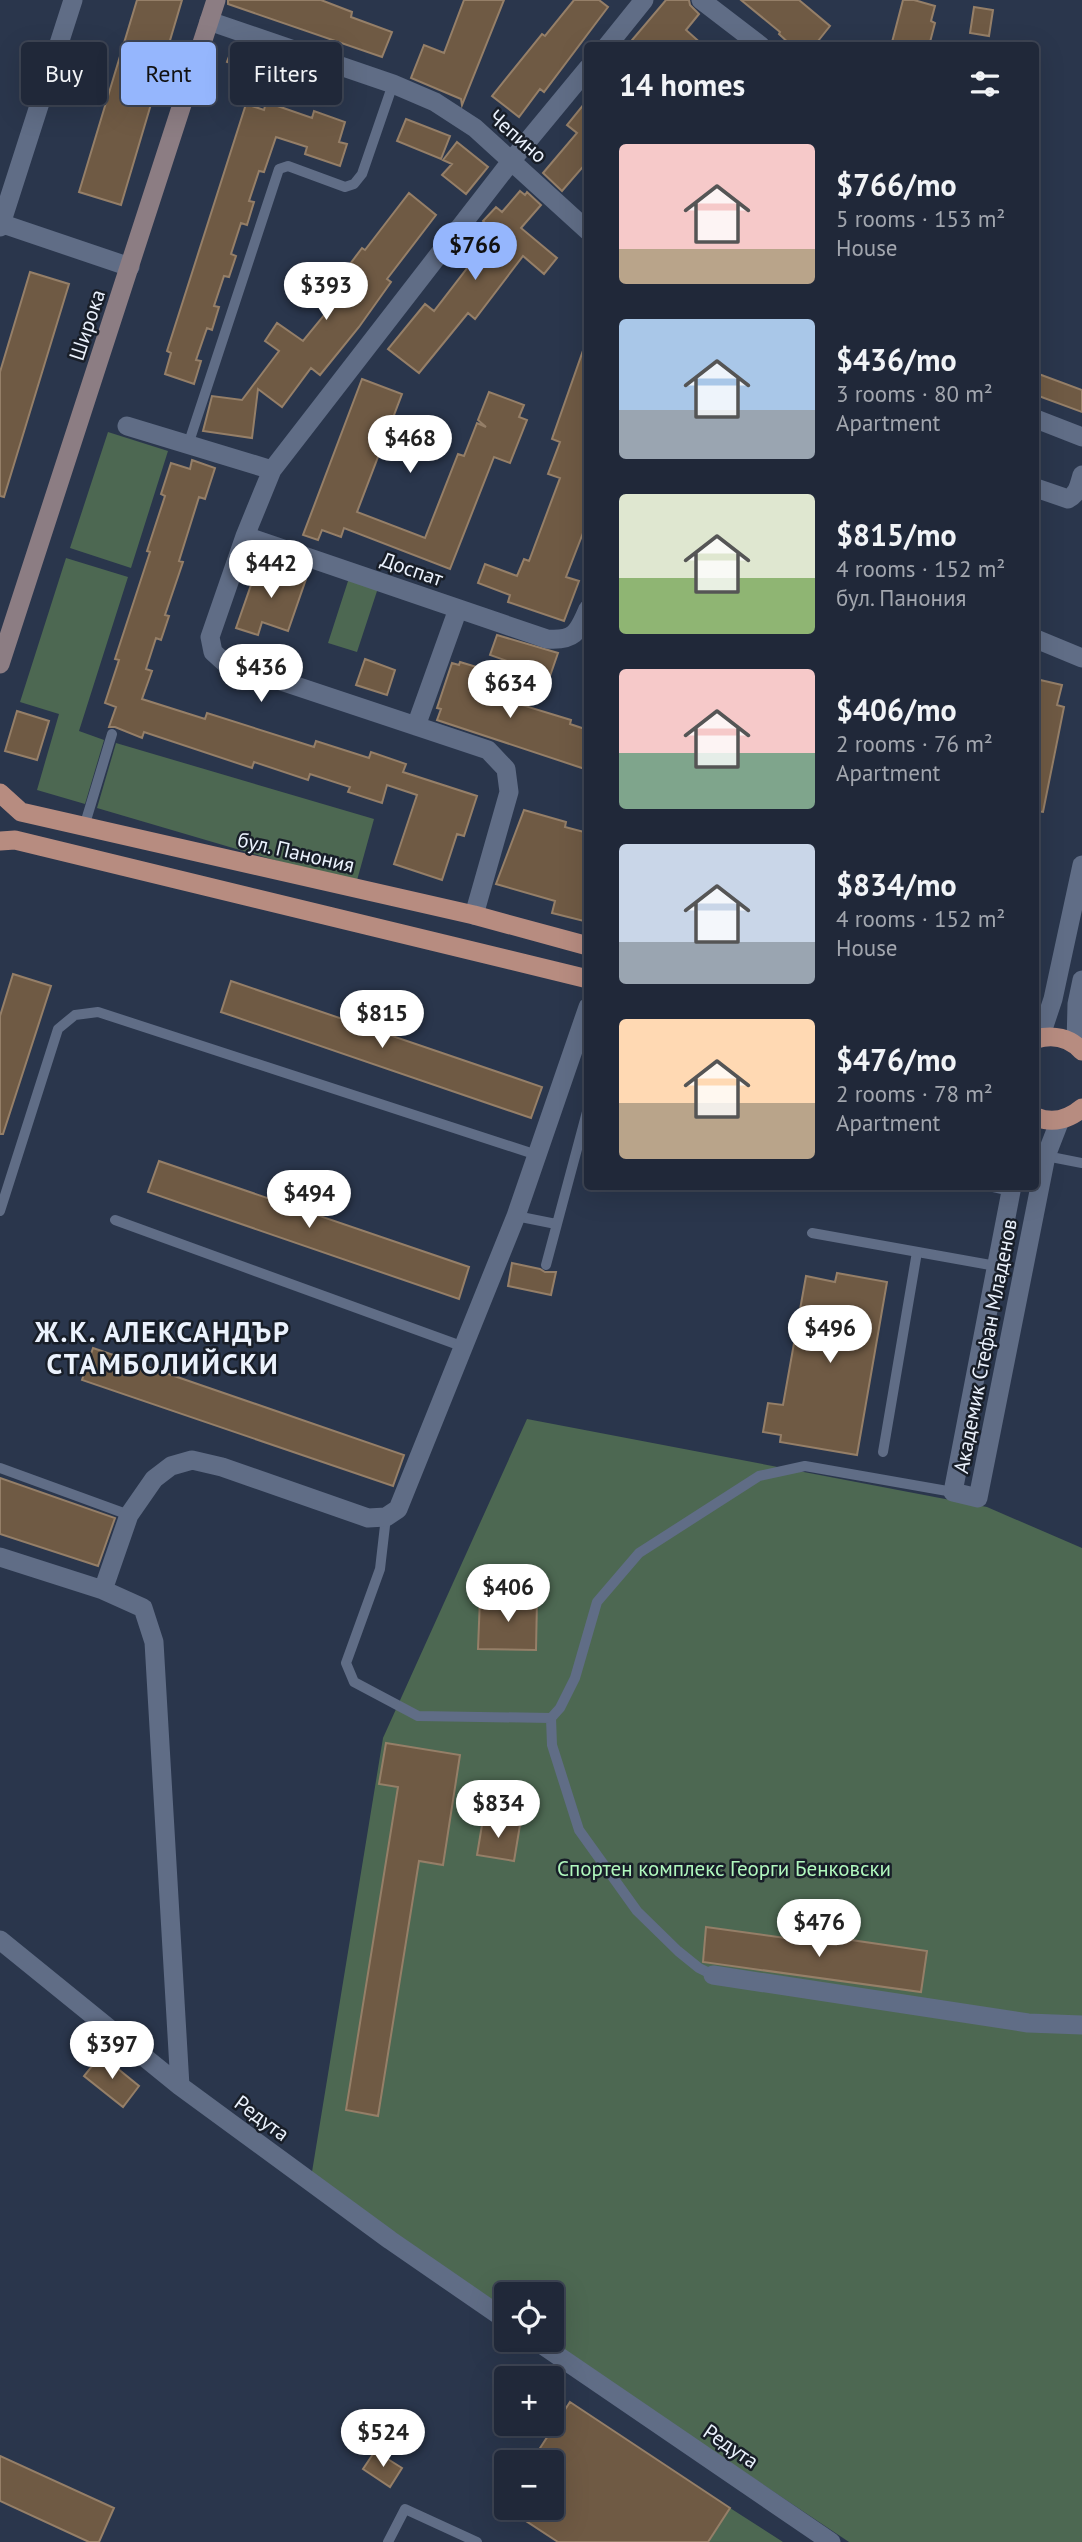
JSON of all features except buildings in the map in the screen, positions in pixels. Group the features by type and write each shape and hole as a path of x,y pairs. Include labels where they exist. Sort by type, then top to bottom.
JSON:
{"main road":[{"name":"Широка","path":"0,664 216,0"},
{"name":"бул. Панония","path":"0,793 21,813 474,915 584,945"},
{"path":"0,841 15,840 584,978"},
{"path":"1039,1039 1059,1037 1079,1047"},
{"path":"1039,1118 1060,1120 1082,1108"}],"street":[{"path":"73,0 0,225 130,267"},
{"path":"610,42 644,0"},
{"path":"701,0 756,42"},
{"name":"Чепино","path":"209,22 393,84 435,102 475,128 584,227"},
{"path":"474,915 508,803 506,769 488,750 224,662 214,652 210,637 245,536 272,470 512,160 584,73"},
{"path":"1039,420 1082,437"},
{"path":"127,426 272,470"},
{"path":"1039,489 1068,499 1074,496 1082,475"},
{"name":"Доспат","path":"245,536 547,639 565,640 579,630 584,618"},
{"path":"416,726 458,609"},
{"path":"1039,640 1082,658"},
{"path":"1039,1036 1052,999 1082,865"},
{"path":"1079,1047 1077,1004 1082,980"},
{"path":"103,1590 129,1514 154,1479 172,1466 192,1460 368,1518 386,1517 398,1509 516,1216 584,1019"},
{"name":"Академик Стефан Младенов","path":"1011,1190 953,1492 978,1498 1046,1156 1060,1120"},
{"path":"0,1557 103,1590 144,1608 154,1642 180,2086"},
{"name":"Редута","path":"0,1940 180,2086 390,2241 494,2312"},
{"path":"713,1975 1028,2023 1082,2025"},
{"name":"Редута","path":"553,2352 830,2542"}],"lane":[{"path":"188,445 279,169 288,166 345,187 354,184 362,174 393,84"},
{"path":"84,827 113,734"},
{"path":"0,1211 58,1028 75,1015 98,1012 537,1155"},
{"path":"546,1265 584,1122"},
{"path":"1046,1156 1082,1163"},
{"path":"516,1216 556,1224"},
{"path":"115,1220 464,1347"},
{"path":"812,1233 996,1266"},
{"path":"883,1452 917,1252"},
{"path":"386,1517 380,1569 346,1663 354,1682 418,1716 551,1718 560,1709 575,1678 597,1602 639,1553 759,1476 805,1465 953,1492"},
{"path":"0,1468 129,1514"},
{"path":"551,1718 552,1745 579,1830 637,1911 678,1951 699,1968 713,1975"},
{"path":"388,2542 405,2509 477,2542"}],"green space":[{"path":"108,432 168,451 131,568 70,548"},
{"path":"66,558 128,577 79,731 104,740 85,804 37,790 59,714 20,702"},
{"path":"349,578 378,588 357,652 328,643"},
{"path":"116,743 374,819 356,884 97,808"},
{"name":"Спортен комплекс Георги Бенковски","path":"527,1419 987,1507 1082,1548 1082,2542 849,2542 564,2352 564,2282 494,2282 494,2305 311,2178 383,1738"},
{"path":"730,2508 783,2542 708,2542"}],"district":[{"name":"Ж.К. АЛЕКСАНДЪР СТАМБОЛИЙСКИ","path":"163,1347"}]}
